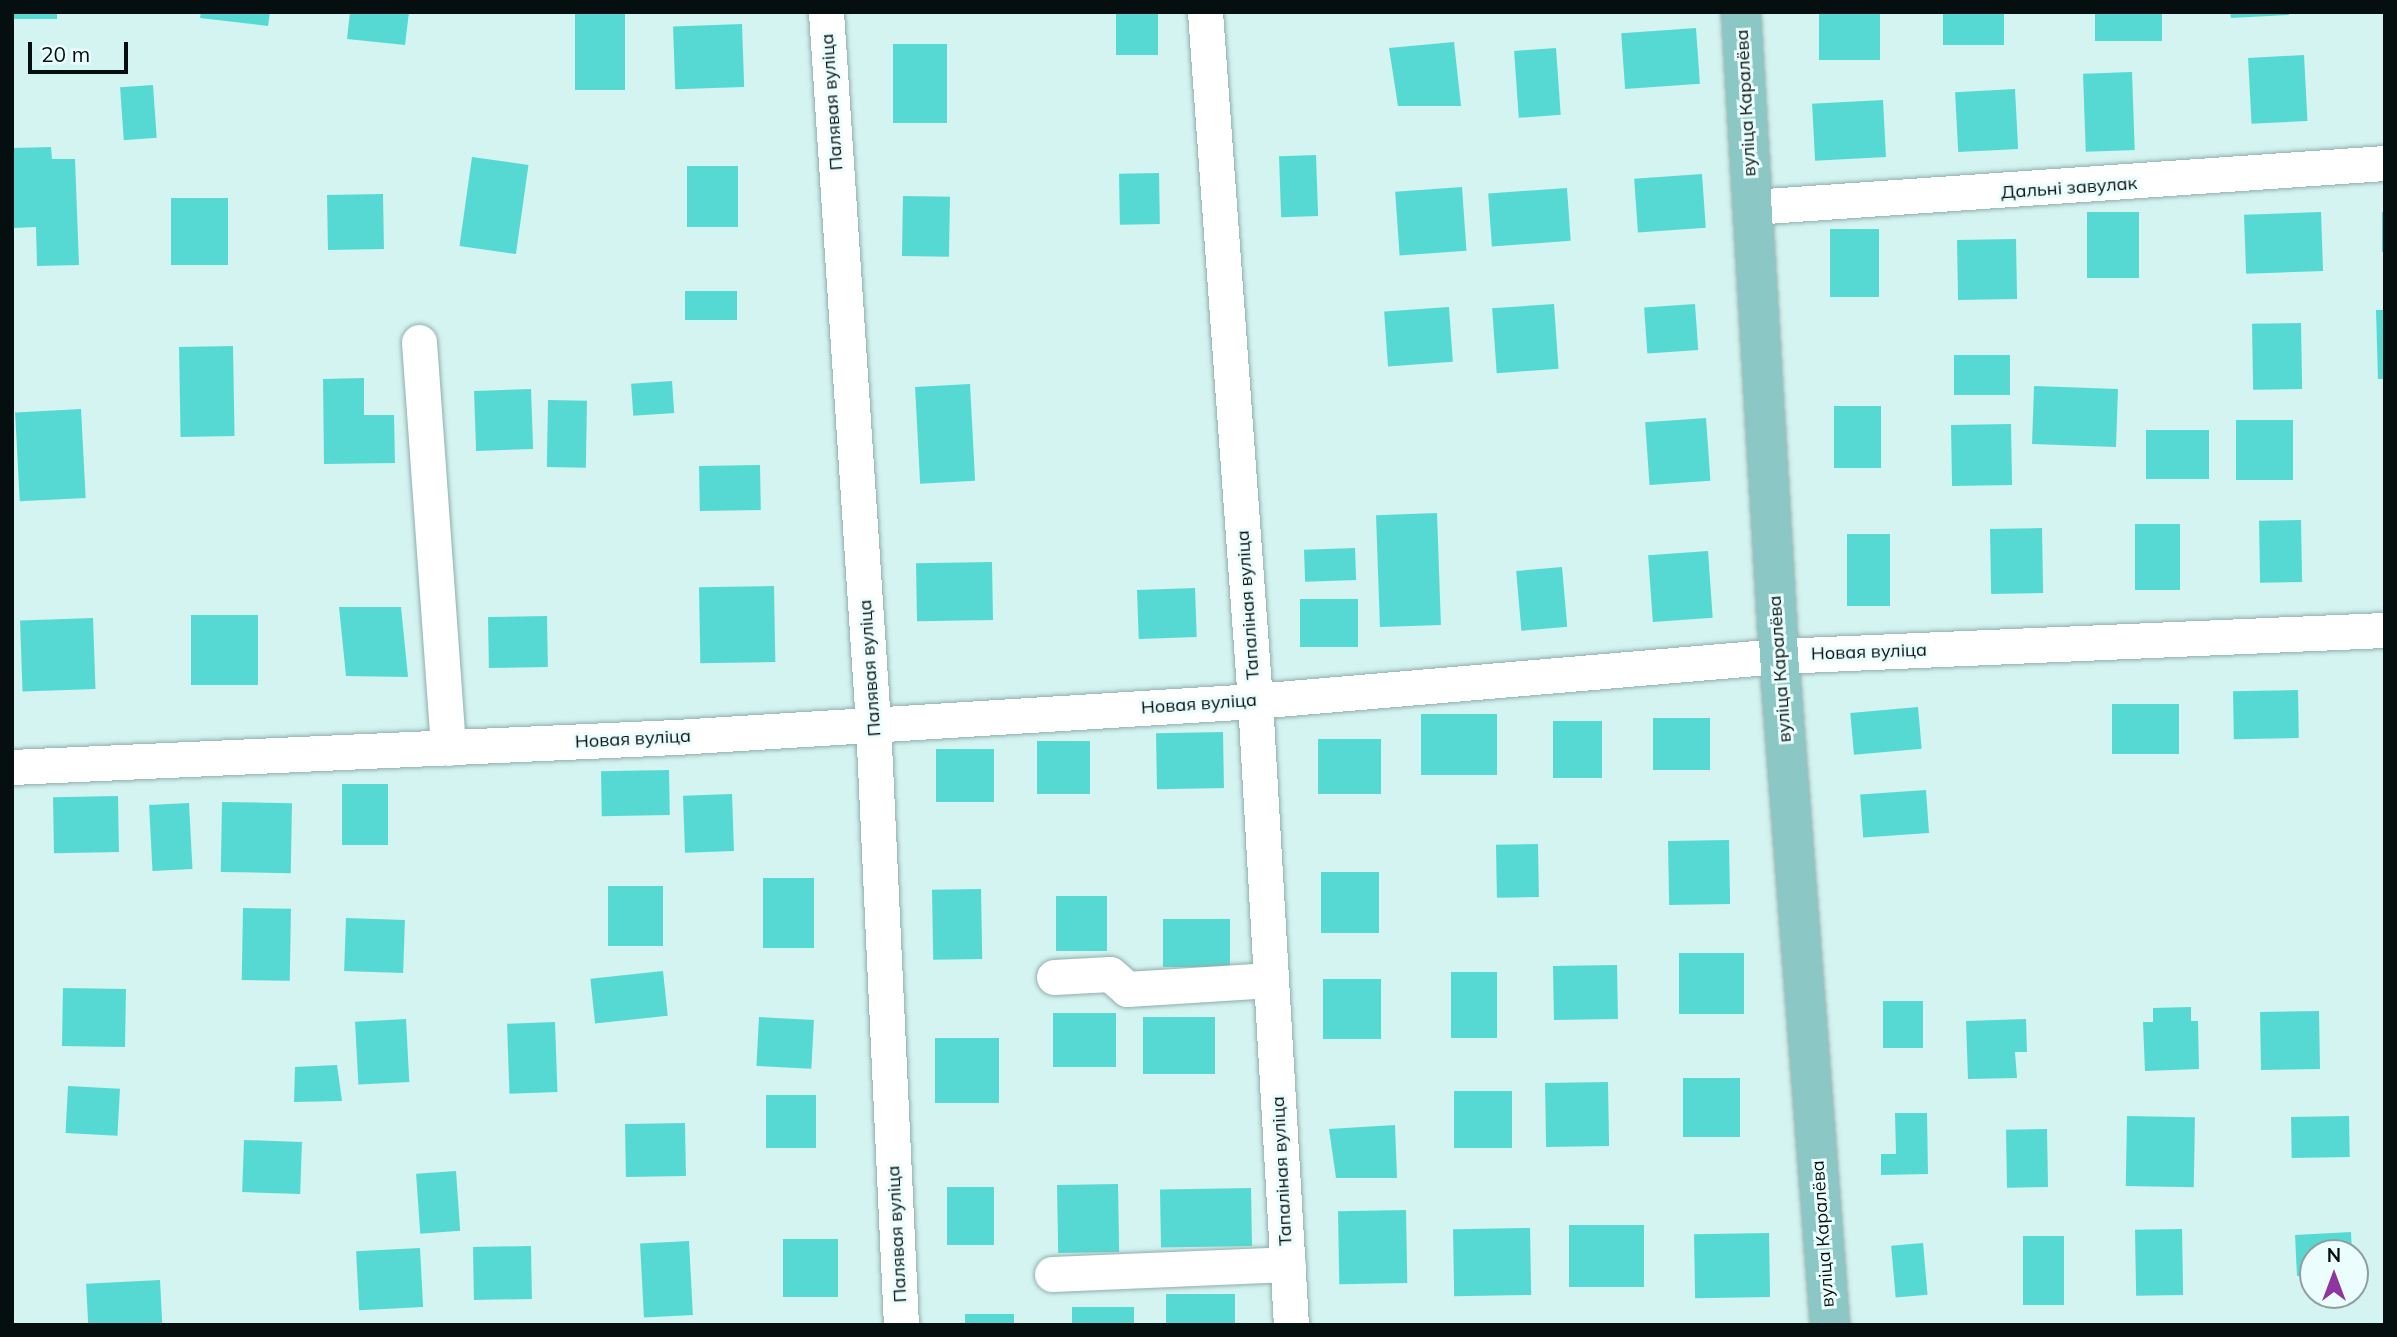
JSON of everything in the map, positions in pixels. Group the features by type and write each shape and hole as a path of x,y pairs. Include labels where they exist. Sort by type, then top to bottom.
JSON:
{"main road":[{"name":"вуліца Каралёва","path":"1741,12 1779,656 1830,1325"}],"street":[{"name":"Палявая вуліца","path":"827,12 873,723 901,1325"},
{"name":"Тапаліная вуліца","path":"1205,12 1255,701 1291,1325"},
{"name":"Дальні завулак","path":"1752,207 2385,163"},
{"path":"419,342 449,748"},
{"name":"Новая вуліца","path":"12,767 449,748 1255,701 1779,656 2385,630"},
{"path":"1054,977 1110,974 1127,989 1271,981"},
{"path":"1052,1274 1288,1264"}],"building":[{"path":"12,12 57,12 57,19 12,19"},
{"path":"201,12 270,12 268,26 200,18"},
{"path":"350,12 409,12 405,45 347,39"},
{"path":"575,12 625,12 625,90 575,90"},
{"path":"1116,12 1158,12 1158,55 1116,55"},
{"path":"1819,12 1880,12 1880,60 1819,60"},
{"path":"1943,12 2004,12 2004,45 1943,45"},
{"path":"2095,12 2162,12 2162,41 2095,41"},
{"path":"2230,12 2289,12 2289,15 2231,18"},
{"path":"742,24 744,87 675,89 673,26"},
{"path":"1696,28 1700,84 1625,89 1621,33"},
{"path":"1454,42 1461,106 1398,106 1389,48"},
{"path":"893,44 947,44 947,123 893,123"},
{"path":"1556,48 1561,115 1519,118 1514,51"},
{"path":"2304,55 2307,121 2252,124 2248,58"},
{"path":"2132,72 2135,150 2086,152 2083,74"},
{"path":"153,85 157,138 124,140 120,87"},
{"path":"2015,89 2018,149 1958,152 1955,92"},
{"path":"1883,100 1886,157 1815,161 1812,104"},
{"path":"51,147 52,159 75,159 79,265 37,266 36,227 12,228 12,148"},
{"path":"1316,155 1318,216 1281,217 1279,156"},
{"path":"472,157 528,165 516,254 459,246"},
{"path":"687,166 738,166 738,227 687,227"},
{"path":"1159,173 1160,224 1120,225 1119,174"},
{"path":"1702,174 1706,228 1638,233 1634,179"},
{"path":"1462,187 1466,251 1400,256 1395,192"},
{"path":"1567,188 1571,241 1492,246 1488,194"},
{"path":"383,194 384,249 328,250 327,195"},
{"path":"903,196 950,197 949,257 902,256"},
{"path":"171,198 228,198 228,265 171,265"},
{"path":"2087,212 2139,212 2139,278 2087,278"},
{"path":"2321,212 2323,271 2246,274 2244,215"},
{"path":"2382,212 2385,212 2385,252 2382,252"},
{"path":"1830,229 1879,229 1879,297 1830,297"},
{"path":"2016,239 2017,299 1958,300 1957,240"},
{"path":"685,291 737,291 737,320 685,320"},
{"path":"1554,304 1559,369 1497,373 1492,308"},
{"path":"1695,304 1698,350 1647,353 1644,308"},
{"path":"1449,307 1453,362 1388,366 1384,312"},
{"path":"2376,310 2385,310 2385,379 2378,379"},
{"path":"2301,323 2302,389 2253,390 2252,324"},
{"path":"233,346 235,436 181,437 179,347"},
{"path":"1954,355 2010,355 2010,395 1954,395"},
{"path":"364,378 364,415 394,415 395,463 324,464 323,379"},
{"path":"672,381 674,413 633,416 631,384"},
{"path":"970,384 975,481 920,484 915,387"},
{"path":"2034,386 2118,389 2116,447 2032,444"},
{"path":"531,389 533,449 476,451 474,391"},
{"path":"548,400 587,401 586,468 547,467"},
{"path":"1834,406 1881,406 1881,468 1834,468"},
{"path":"81,409 86,498 20,501 15,412"},
{"path":"1706,418 1710,481 1650,485 1645,422"},
{"path":"2236,420 2293,420 2293,480 2236,480"},
{"path":"2011,424 2012,485 1952,486 1951,425"},
{"path":"2146,430 2209,430 2209,479 2146,479"},
{"path":"760,465 761,510 700,511 699,466"},
{"path":"1437,513 1441,625 1380,627 1376,515"},
{"path":"2301,520 2302,582 2260,583 2259,521"},
{"path":"2135,524 2180,524 2180,590 2135,590"},
{"path":"2042,528 2043,593 1991,594 1990,529"},
{"path":"1847,534 1890,534 1890,606 1847,606"},
{"path":"1355,548 1356,580 1305,582 1304,550"},
{"path":"1708,551 1713,618 1653,622 1648,555"},
{"path":"992,562 993,620 917,621 916,563"},
{"path":"1562,567 1567,627 1521,631 1516,571"},
{"path":"774,586 775,662 700,663 699,587"},
{"path":"1195,588 1197,637 1139,639 1137,590"},
{"path":"1300,599 1358,599 1358,647 1300,647"},
{"path":"339,607 401,607 408,677 346,676"},
{"path":"191,615 258,615 258,685 191,685"},
{"path":"547,616 548,667 489,668 488,617"},
{"path":"93,618 95,689 23,692 20,621"},
{"path":"2298,690 2299,738 2234,739 2233,691"},
{"path":"2112,704 2179,704 2179,754 2112,754"},
{"path":"1918,707 1922,749 1854,755 1850,713"},
{"path":"1421,714 1497,714 1497,775 1421,775"},
{"path":"1653,718 1710,718 1710,770 1653,770"},
{"path":"1553,721 1602,721 1602,778 1553,778"},
{"path":"1223,732 1224,788 1157,789 1156,733"},
{"path":"1318,739 1381,739 1381,794 1318,794"},
{"path":"1037,741 1090,741 1090,794 1037,794"},
{"path":"936,749 994,749 994,802 936,802"},
{"path":"669,770 670,815 602,816 601,771"},
{"path":"342,784 388,784 388,845 342,845"},
{"path":"1926,790 1929,833 1863,837 1860,795"},
{"path":"732,794 734,851 685,853 683,796"},
{"path":"118,796 119,852 54,853 53,797"},
{"path":"222,802 292,803 291,873 221,872"},
{"path":"189,803 192,869 153,871 149,805"},
{"path":"1729,840 1730,904 1669,905 1668,841"},
{"path":"1538,844 1539,897 1497,898 1496,845"},
{"path":"1321,872 1379,872 1379,933 1321,933"},
{"path":"763,878 814,878 814,948 763,948"},
{"path":"608,886 663,886 663,946 608,946"},
{"path":"981,889 982,959 933,960 932,890"},
{"path":"1056,896 1107,896 1107,951 1056,951"},
{"path":"243,908 291,909 290,981 242,980"},
{"path":"346,918 405,920 403,973 344,971"},
{"path":"1163,919 1230,919 1230,967 1163,967"},
{"path":"1679,953 1744,953 1744,1014 1679,1014"},
{"path":"1617,965 1618,1019 1554,1020 1553,966"},
{"path":"663,971 668,1016 595,1023 590,979"},
{"path":"1451,972 1497,972 1497,1038 1451,1038"},
{"path":"1323,979 1381,979 1381,1039 1323,1039"},
{"path":"63,988 126,989 125,1047 62,1046"},
{"path":"1883,1001 1923,1001 1923,1048 1883,1048"},
{"path":"2191,1007 2191,1021 2198,1021 2199,1069 2145,1071 2143,1022 2153,1022 2153,1008"},
{"path":"2319,1011 2320,1069 2261,1070 2260,1012"},
{"path":"1053,1013 1116,1013 1116,1067 1053,1067"},
{"path":"759,1017 814,1020 811,1069 756,1066"},
{"path":"1143,1017 1215,1017 1215,1074 1143,1074"},
{"path":"406,1019 409,1082 358,1085 355,1022"},
{"path":"2026,1019 2027,1052 2015,1052 2017,1078 1968,1079 1966,1021"},
{"path":"555,1022 557,1092 509,1094 507,1024"},
{"path":"935,1038 999,1038 999,1103 935,1103"},
{"path":"337,1065 342,1101 294,1102 295,1067"},
{"path":"1683,1078 1740,1078 1740,1137 1683,1137"},
{"path":"1608,1082 1609,1146 1546,1147 1545,1083"},
{"path":"68,1086 120,1089 117,1136 66,1133"},
{"path":"1454,1091 1512,1091 1512,1148 1454,1148"},
{"path":"766,1095 816,1095 816,1148 766,1148"},
{"path":"1895,1113 1927,1113 1928,1174 1881,1175 1881,1154 1896,1154"},
{"path":"2127,1116 2195,1117 2194,1187 2126,1186"},
{"path":"2349,1116 2350,1157 2292,1158 2291,1117"},
{"path":"685,1123 686,1176 626,1177 625,1124"},
{"path":"1395,1125 1397,1178 1336,1178 1329,1129"},
{"path":"2047,1129 2048,1187 2007,1188 2006,1130"},
{"path":"244,1140 302,1142 300,1194 242,1192"},
{"path":"456,1171 460,1231 420,1234 416,1174"},
{"path":"1118,1184 1119,1252 1058,1253 1057,1185"},
{"path":"947,1187 994,1187 994,1245 947,1245"},
{"path":"1251,1188 1252,1246 1161,1248 1160,1190"},
{"path":"1406,1210 1407,1283 1339,1284 1338,1211"},
{"path":"1569,1225 1644,1225 1644,1287 1569,1287"},
{"path":"1530,1228 1531,1295 1454,1296 1453,1229"},
{"path":"2182,1229 2183,1295 2136,1296 2135,1230"},
{"path":"2351,1232 2351,1239 2299,1239 2297,1276 2295,1235"},
{"path":"1769,1233 1770,1297 1695,1298 1694,1234"},
{"path":"2023,1236 2064,1236 2064,1305 2023,1305"},
{"path":"783,1239 838,1239 838,1297 783,1297"},
{"path":"689,1241 693,1315 644,1317 640,1244"},
{"path":"1923,1243 1928,1295 1896,1298 1891,1246"},
{"path":"531,1246 532,1299 474,1300 473,1247"},
{"path":"420,1248 423,1307 359,1310 356,1251"},
{"path":"160,1280 162,1325 88,1325 86,1284"},
{"path":"1166,1294 1235,1294 1235,1325 1166,1325"},
{"path":"1072,1307 1134,1307 1134,1325 1072,1325"},
{"path":"965,1314 1014,1314 1014,1325 965,1325"}]}
